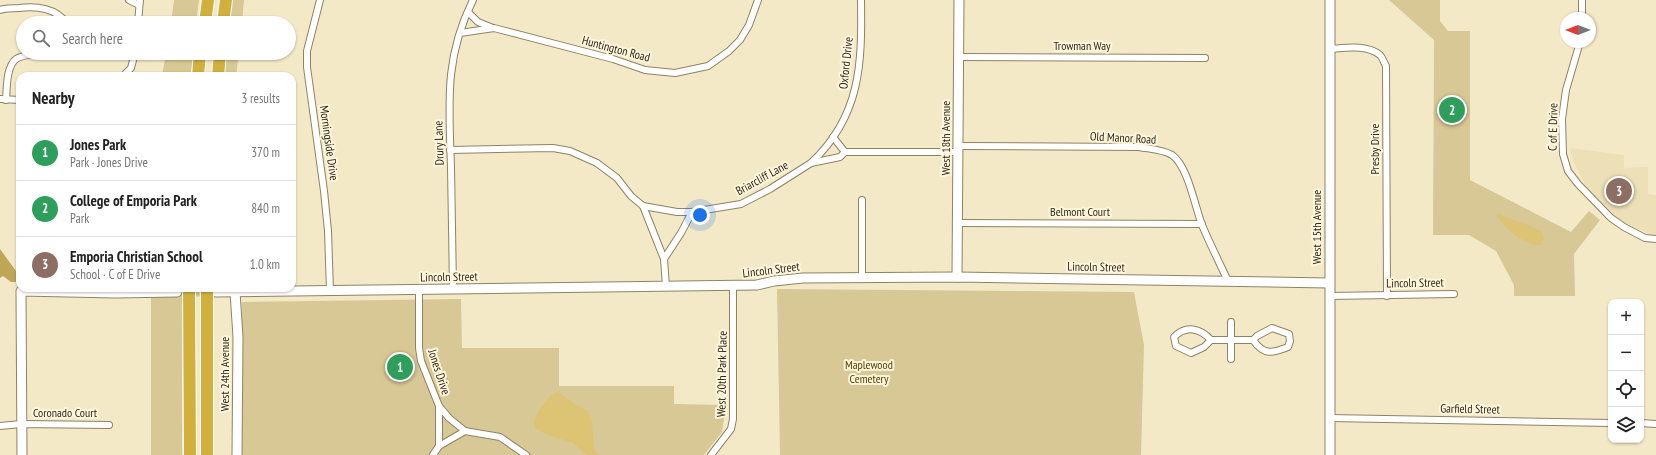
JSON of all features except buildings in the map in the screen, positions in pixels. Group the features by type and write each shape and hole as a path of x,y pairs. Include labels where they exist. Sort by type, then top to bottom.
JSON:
{"highway":[{"path":"206,16 208,0"},
{"path":"224,16 226,0"},
{"path":"198,72 199,60"},
{"path":"218,72 219,60"},
{"path":"183,292 190,455"},
{"path":"207,455 211,292"}],"street":[{"path":"129,0 139,2 138,16"},
{"name":"Morningside Drive","path":"320,0 307,51 307,67 324,191 328,231 330,290"},
{"name":"Drury Lane","path":"453,288 449,100 452,65 460,34 473,0"},
{"name":"Huntington Road","path":"460,34 494,28 613,59 644,70 675,73 708,66 729,51 740,40 749,25 758,0"},
{"name":"Oxford Drive","path":"811,163 821,154 839,130 848,113 856,91 859,64 860,0"},
{"name":"West 18th Avenue","path":"957,277 959,0"},
{"name":"West 15th Avenue","path":"1330,0 1330,455"},
{"path":"1582,0 1582,12"},
{"path":"0,10 32,7 50,10 62,16"},
{"path":"468,12 478,22 494,28"},
{"name":"Presby Drive","path":"1330,49 1362,48 1373,50 1381,56 1386,66 1387,296"},
{"name":"C of E Drive","path":"1578,48 1566,90 1562,119 1563,154 1568,171 1578,184 1612,218 1624,227 1645,238 1656,239"},
{"name":"Trowman Way","path":"959,57 1204,58"},
{"path":"16,60 10,72 3,99 16,100"},
{"path":"126,72 130,68 133,60"},
{"path":"833,137 845,152"},
{"name":"Old Manor Road","path":"958,149 1139,147 1161,151 1172,155 1179,163 1188,181 1202,224 1228,281"},
{"path":"450,150 553,148 570,150 597,163 617,178 631,196 642,206 664,259 666,287"},
{"name":"Briarcliff Lane","path":"642,206 677,212 692,212 741,204 770,189 811,163 840,157 845,152 958,149"},
{"path":"862,200 862,278"},
{"path":"664,259 681,233 692,212"},
{"name":"Belmont Court","path":"958,223 1202,224"},
{"name":"Lincoln Street","path":"296,291 733,286 757,285 774,281 803,278 957,277 1329,283"},
{"name":"West 20th Park Place","path":"711,455 731,429 733,419 733,286"},
{"name":"Jones Drive","path":"419,289 419,348 421,361 439,406 449,418 465,431 500,437 526,455"},
{"path":"21,292 22,455"},
{"name":"West 24th Avenue","path":"235,292 238,337 236,455"},
{"name":"Lincoln Street","path":"1329,296 1454,294"},
{"path":"1231,322 1231,359"},
{"path":"1211,340 1204,347 1191,353 1176,346 1174,338 1181,332 1190,329 1203,333 1211,340 1253,340 1257,336 1272,328 1289,334 1290,341 1288,347 1273,353 1256,344 1253,340"},
{"path":"439,406 439,446"},
{"name":"Garfield Street","path":"1329,418 1608,423"},
{"path":"1644,423 1656,424"},
{"name":"Coronado Court","path":"0,426 21,424 109,425"},
{"path":"433,455 439,446 465,431"}],"shaded area":[{"path":"1570,148 1624,155 1624,168 1648,167 1648,194 1656,195 1656,236 1628,225 1613,215 1598,200 1587,188 1573,161"},
{"path":"1498,214 1533,227 1543,233 1544,239 1541,245 1528,243 1516,235 1500,220 1496,215"},
{"path":"0,249 16,271 16,282 11,282 3,276 0,278"},
{"path":"557,391 575,404 587,410 592,420 594,449 599,455 586,455 573,443 545,434 535,428 534,422 537,414 547,400"}],"green space":[{"path":"174,0 199,0 197,16 172,16"},
{"path":"230,0 244,0 243,16 228,16"},
{"path":"1389,0 1440,0 1440,21 1448,31 1470,31 1470,180 1571,232 1589,211 1600,220 1574,254 1575,296 1514,296 1514,285 1496,251 1469,235 1433,235 1434,40"},
{"path":"165,60 192,60 191,72 163,72"},
{"path":"223,60 238,60 237,72 222,72"},
{"name":"Maplewood Cemetery","path":"777,289 1134,292 1144,345 1141,455 780,455"},
{"path":"182,294 182,455 151,455 151,295"},
{"path":"461,299 462,348 559,348 559,386 674,386 674,404 726,405 722,432 704,455 241,455 242,302"}],"tunnel":[{"path":"177,292 212,292"}],"place":[{"name":"College of Emporia Park","path":"1452,110"},
{"name":"Emporia Christian School","path":"1619,191"},
{"name":"Jones Park","path":"400,367"}]}
